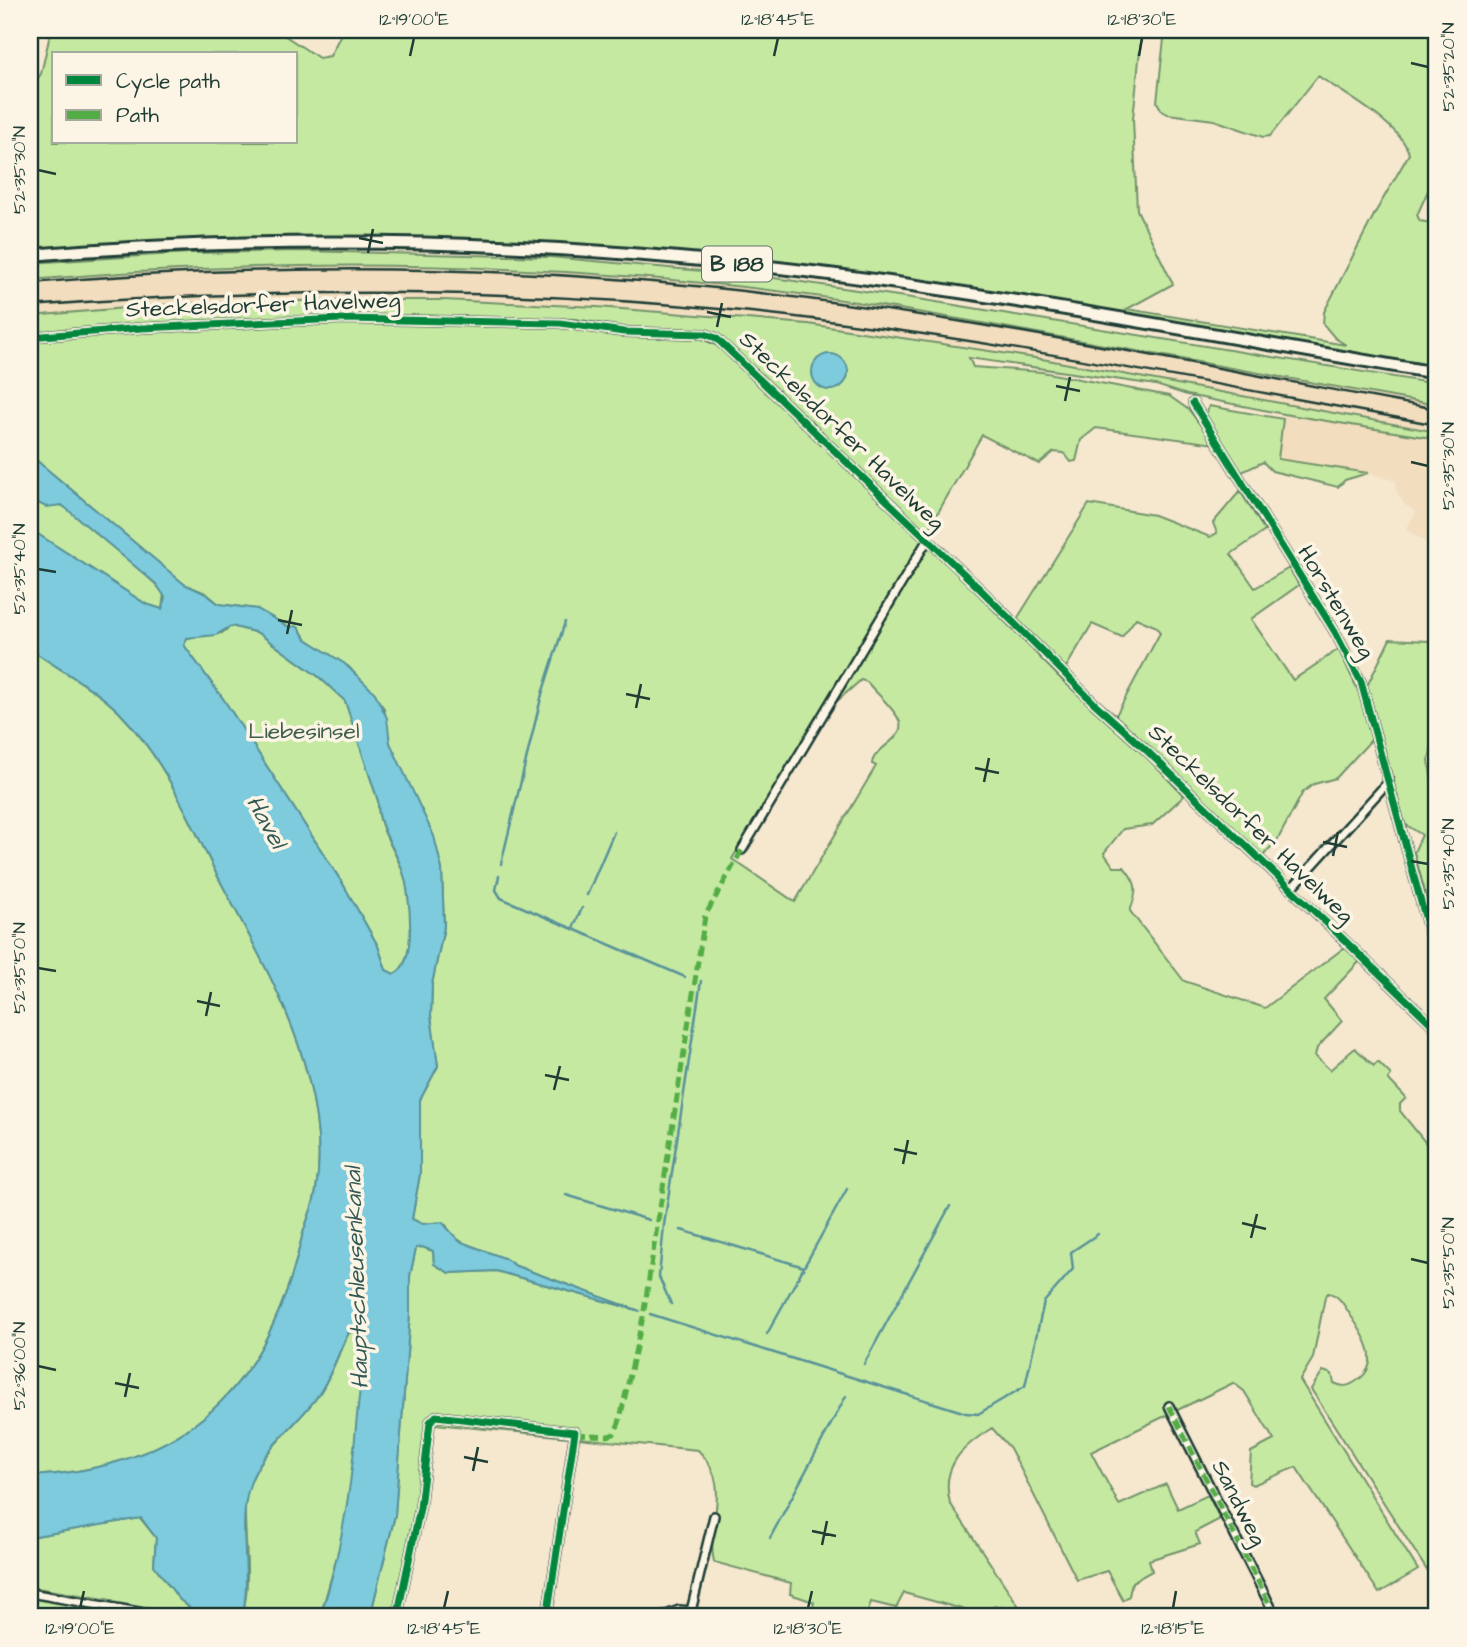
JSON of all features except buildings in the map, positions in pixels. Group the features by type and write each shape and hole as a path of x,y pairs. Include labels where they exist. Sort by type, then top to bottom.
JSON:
{"main road":[{"name":"B 188","path":"30,255 168,246 366,243 502,246 664,257 924,288 1437,373"}],"street":[{"name":"Steckelsdorfer Havelweg","path":"30,337 142,328 342,319 560,323 624,332 705,334 725,343 1094,703 1437,1029"},
{"name":"Horstenweg","path":"1193,403 1335,632 1361,682 1437,961"},
{"name":"Steckelsdorfer Havelweg","path":"742,850 928,539"},
{"name":"Steckelsdorfer Havelweg","path":"1291,888 1389,781"},
{"name":"Sandweg","path":"1169,1406 1276,1617"},
{"path":"397,1617 420,1508 432,1418 571,1430 576,1434 547,1617"},
{"path":"691,1611 714,1516"},
{"path":"30,1594 167,1617"},
{"path":"661,1617 679,1610 714,1617"}],"shaded area":[{"path":"344,264 592,273 736,286 895,308 1437,405 1437,431 968,347 711,314 502,302 337,300 174,304 30,316 30,280 187,268"},
{"path":"1284,414 1437,439 1437,548 1406,530 1416,512 1405,505 1396,491 1396,481 1368,473 1277,459"}],"green space":[{"path":"51,30 276,30 319,58 330,56 343,30 1142,30 1133,119 1137,210 1173,284 1127,309 1346,345 1335,338 1323,324 1324,312 1409,154 1404,143 1384,121 1318,76 1270,136 1263,137 1214,120 1168,114 1162,111 1157,102 1165,30 1437,30 1437,171 1417,215 1420,221 1437,224 1437,369 884,277 685,253 490,241 367,237 30,251 30,88 41,74"},
{"path":"300,251 550,257 767,277 912,298 1437,384 1437,405 900,309 818,296 646,278 470,268 294,266 118,273 30,280 30,263 189,253"},
{"path":"444,300 597,307 808,324 1042,359 1437,432 1437,439 1284,414 1187,395 1156,385 969,358 973,367 1042,372 1169,396 1189,410 1215,444 1096,428 1081,440 1076,461 1071,462 1064,453 1054,452 1039,464 982,435 927,532 716,333 630,329 576,319 446,317 447,324 574,327 628,336 700,338 720,347 934,549 1063,681 1136,746 1184,796 1152,825 1123,829 1104,853 1114,867 1124,867 1132,878 1135,892 1130,911 1184,981 1265,1008 1345,947 1360,961 1324,999 1342,1021 1317,1048 1315,1056 1330,1070 1355,1048 1374,1066 1378,1062 1391,1075 1388,1079 1406,1098 1400,1104 1400,1111 1437,1157 1437,1586 1311,1389 1323,1371 1332,1374 1334,1383 1344,1386 1352,1384 1364,1375 1369,1367 1366,1341 1339,1298 1328,1293 1313,1358 1300,1380 1418,1570 1379,1593 1296,1467 1253,1485 1249,1483 1251,1452 1274,1440 1244,1391 1233,1383 1091,1452 1119,1505 1166,1484 1178,1509 1208,1495 1220,1519 1195,1532 1200,1544 1149,1560 1152,1571 1132,1582 1129,1596 1123,1600 1107,1571 1077,1580 1010,1448 992,1428 956,1458 948,1478 948,1490 950,1503 1018,1605 1018,1610 996,1606 976,1613 904,1593 896,1608 871,1602 867,1615 841,1609 838,1617 834,1617 812,1611 814,1602 790,1594 791,1583 714,1562 712,1547 717,1491 715,1477 698,1450 426,1423 419,1501 394,1617 370,1617 395,1515 410,1313 410,1276 416,1248 433,1251 434,1264 449,1273 496,1271 637,1310 516,1266 467,1245 451,1233 446,1225 422,1224 412,1219 420,1174 420,1100 438,1066 431,1016 432,984 444,927 442,869 390,743 384,708 349,667 306,639 299,628 289,627 257,609 219,604 206,593 184,584 30,455 30,316 174,304","holes":["861,680 867,682 896,715 899,720 899,733 874,758 872,764 876,766 795,902 732,859 817,719"]},
{"path":"1209,406 1283,419 1278,459 1368,473 1345,480 1338,487 1272,471 1263,462 1240,473 1206,415"},
{"path":"1240,491 1265,531 1231,554 1255,588 1289,568 1299,585 1251,619 1293,680 1339,649 1361,697 1373,738 1336,778 1314,784 1303,792 1278,839 1263,856 1115,717 1160,633 1157,627 1136,618 1122,637 1092,624 1065,669 1017,619 1089,504 1154,515 1210,537 1217,533 1213,523"},
{"path":"30,499 60,505 96,530 164,592 162,609 146,604 30,529"},
{"name":"Liebesinsel","path":"231,626 258,633 319,677 345,701 378,801 380,820 406,882 410,943 402,968 394,974 386,970 378,946 343,884 224,700 184,645 187,638 222,633"},
{"path":"1437,638 1437,722 1429,760 1437,824 1437,936 1414,852 1422,835 1405,824 1367,686 1390,639 1428,641"},
{"path":"30,649 87,686 119,712 148,747 172,786 267,970 290,1023 311,1091 318,1134 319,1162 314,1202 287,1290 267,1337 243,1376 212,1410 177,1436 134,1456 86,1470 30,1476"},
{"path":"355,1330 363,1363 352,1481 346,1525 320,1617 240,1617 246,1595 245,1506 248,1489 264,1458 321,1391 349,1333"},
{"path":"140,1518 156,1538 154,1565 179,1599 201,1617 99,1617 98,1610 112,1600 30,1587 30,1537"},
{"path":"30,1597 84,1606 92,1610 93,1617 30,1617"}],"water":[{"path":"830,354 843,359 848,372 843,385 830,390 817,385 812,372 817,359"},
{"path":"30,455 184,584 206,594 219,604 257,609 289,627 297,626 306,639 345,664 375,693 387,718 390,743 434,836 442,869 444,927 432,984 431,1016 438,1066 420,1100 420,1174 412,1219 422,1224 442,1222 459,1241 504,1258 516,1266 640,1311 496,1271 449,1273 434,1264 433,1251 416,1248 410,1276 410,1313 395,1515 370,1617 320,1617 339,1546 351,1475 361,1378 355,1330 348,1333 332,1370 313,1403 263,1458 250,1484 244,1517 246,1584 242,1617 201,1617 179,1599 154,1565 156,1538 141,1518 30,1537 30,1476 86,1470 134,1456 177,1436 212,1410 243,1376 267,1336 287,1290 315,1196 319,1162 318,1134 311,1091 290,1023 267,970 172,786 148,747 119,712 87,686 30,649 30,529 146,604 162,609 165,597 156,584 62,505 46,507 30,499","holes":["231,626 258,633 319,677 345,701 378,801 380,820 406,882 410,911 409,943 402,968 394,974 386,970 378,946 343,884 224,700 184,645 187,638 216,635"]}],"waterway":[{"path":"501,864 542,694 565,622"},
{"path":"587,895 614,832"},
{"path":"499,876 496,890 501,898 685,977"},
{"path":"573,928 582,908"},
{"path":"671,1304 659,1277 664,1225 701,981"},
{"path":"767,1334 847,1189"},
{"path":"566,1195 649,1220"},
{"path":"864,1364 950,1206"},
{"path":"681,1230 804,1267"},
{"path":"650,1314 966,1413 978,1414 1025,1386 1044,1302 1073,1269 1071,1252 1098,1234"},
{"path":"770,1538 846,1396"}],"railway":[{"path":"30,283 199,272 368,269 622,279 890,310 1437,409"},
{"path":"30,306 297,293 475,294 652,303 741,311 916,333 1437,425"}],"marked path":[{"path":"576,1434 608,1436 614,1434 619,1423 643,1317 705,916 742,850"},
{"path":"1169,1406 1276,1617"}],"cycle path":[{"path":"30,337 142,328 342,319 560,323 624,332 705,334 716,338 1437,1029"},
{"path":"1193,403 1335,632 1361,682 1437,961"},
{"path":"397,1617 420,1508 430,1422 436,1416 575,1432 547,1617"}],"water label":[{"name":"Havel","path":"266,822"},
{"name":"Hauptschleusenkanal","path":"357,1278"}]}
